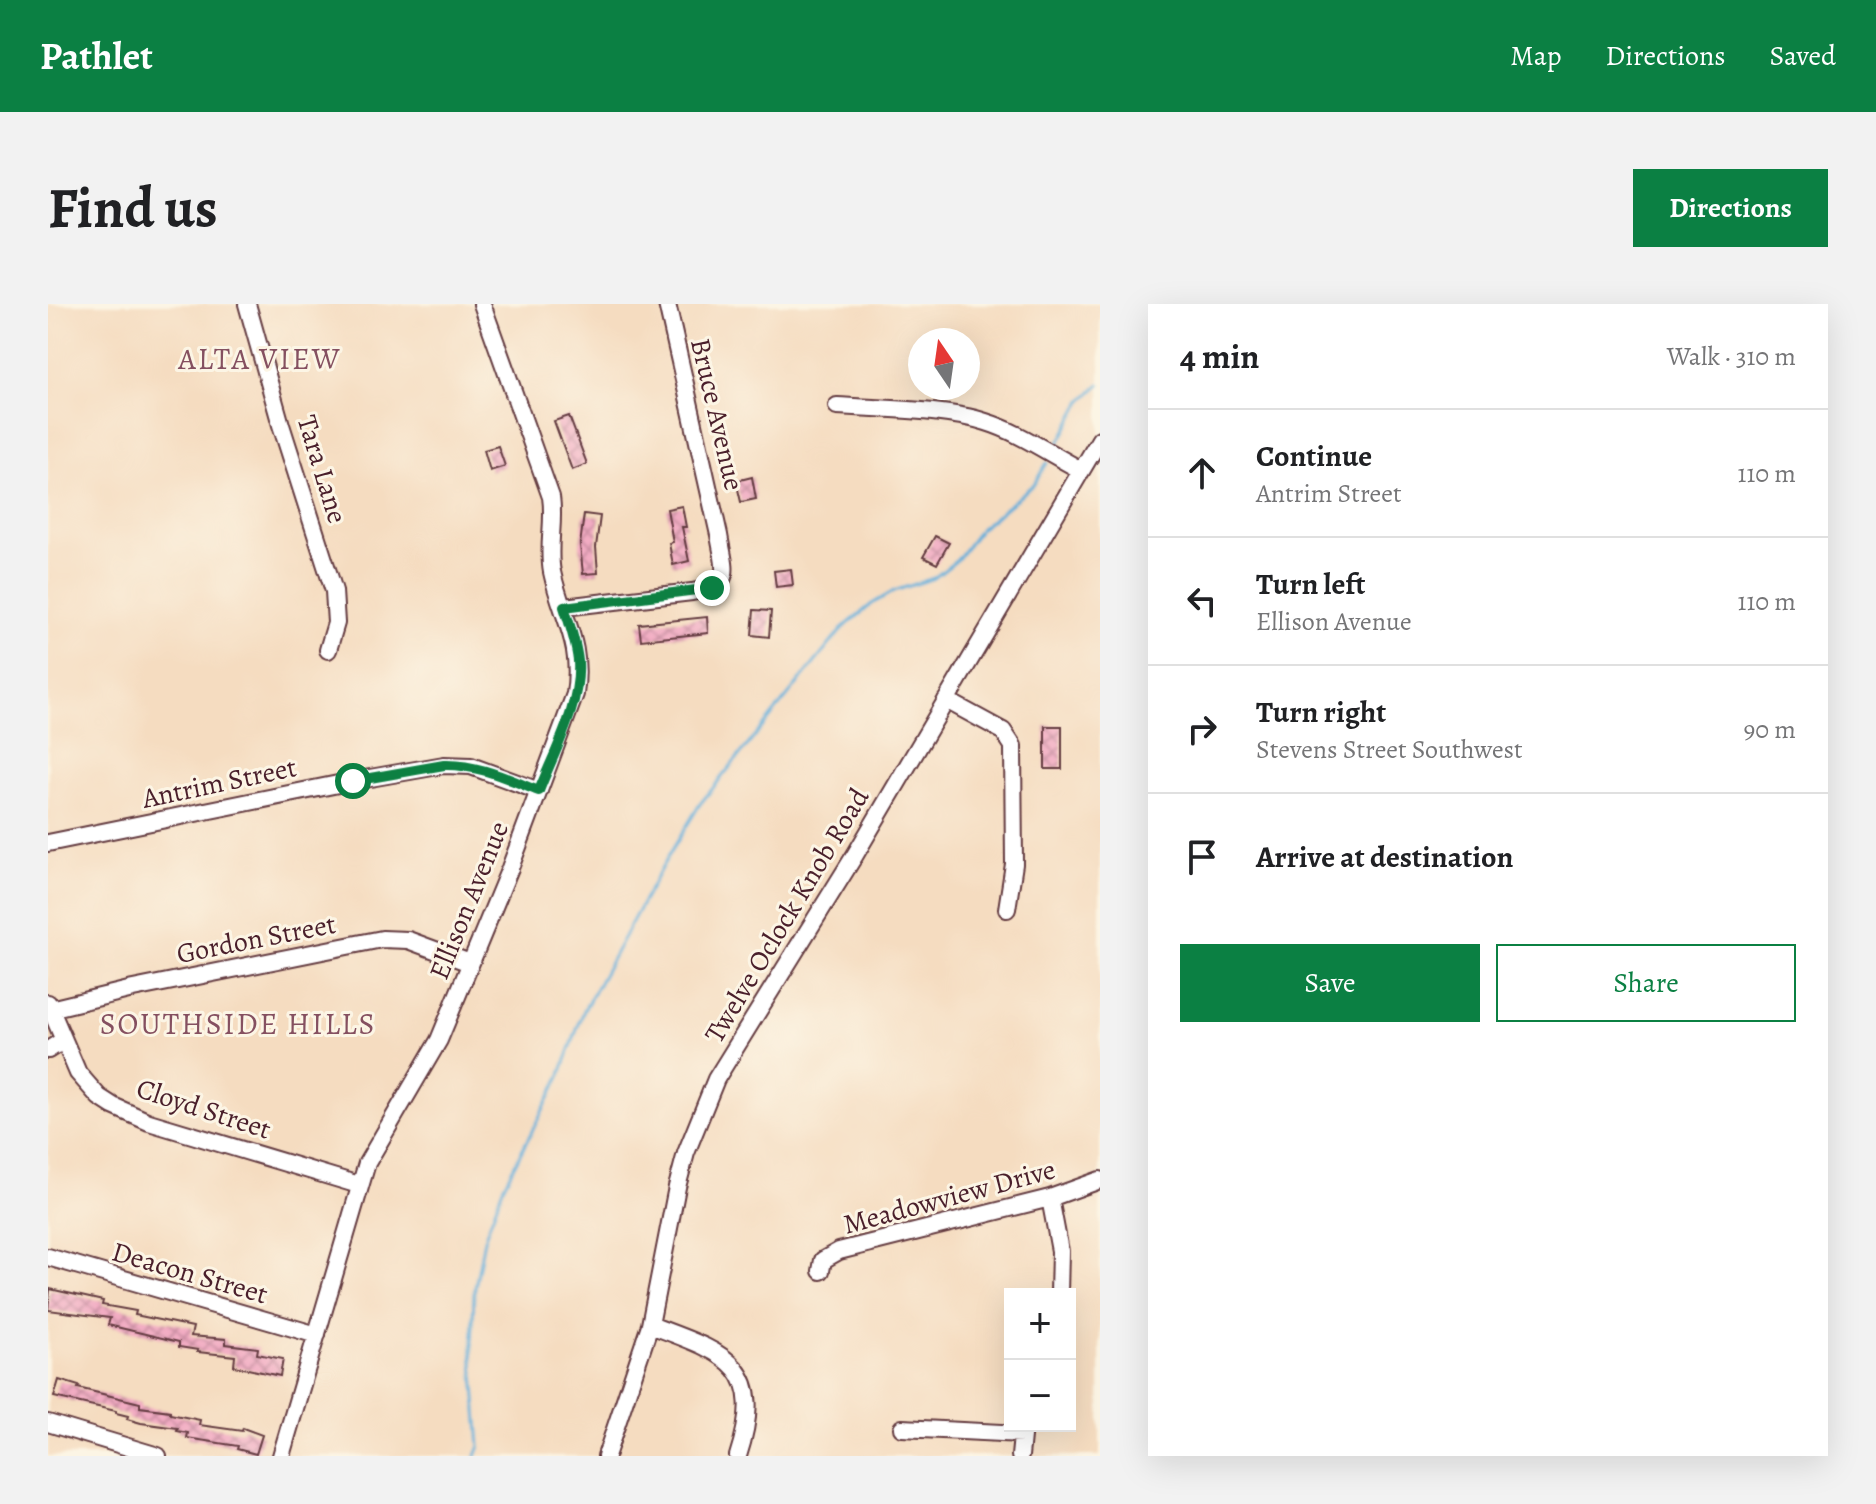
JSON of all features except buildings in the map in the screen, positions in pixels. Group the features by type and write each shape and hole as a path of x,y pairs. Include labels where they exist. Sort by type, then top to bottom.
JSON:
{"street":[{"name":"Tara Lane","path":"247,304 281,425 334,591 336,623 328,650"},
{"name":"Ellison Avenue","path":"281,1456 359,1185 379,1138 439,1040 568,717 578,676 575,639 551,560 551,497 482,304"},
{"name":"Bruce Avenue","path":"564,607 712,588 723,580 725,572 719,535 667,304"},
{"path":"837,406 965,417 985,422 1005,429 1081,470"},
{"name":"Twelve Oclock Knob Road","path":"606,1456 650,1325 677,1187 699,1119 716,1079 855,855 1100,439"},
{"path":"946,700 1003,731 1013,746 1014,864 1007,909"},
{"name":"Antrim Street","path":"48,843 444,765 471,766 539,791"},
{"name":"Gordon Street","path":"49,1006 382,939 408,940 470,963"},
{"name":"Cloyd Street","path":"49,1006 55,1046 70,1060 89,1087 113,1106 132,1116 359,1185"},
{"name":"Meadowview Drive","path":"821,1271 823,1260 839,1251 1050,1198 1100,1180"},
{"path":"1050,1198 1060,1251 1059,1288"},
{"name":"Deacon Street","path":"48,1257 317,1335"},
{"path":"650,1325 726,1358 741,1374 746,1394 747,1422 738,1456"},
{"path":"48,1423 158,1456"},
{"path":"902,1428 1004,1430"},
{"path":"1020,1456 1022,1432"}],"waterway":[{"path":"1057,446 1082,401 1100,384"},
{"path":"476,1456 480,1446 472,1349 474,1293 484,1239 504,1185 560,1077 584,1010 663,865 700,804 843,628 872,604 894,591 934,578 957,560 980,529 1034,484 1047,463"}],"district":[{"name":"ALTA VIEW","path":"260,359"},
{"name":"SOUTHSIDE HILLS","path":"238,1024"}],"route":[{"path":"353,781 459,765 471,766 539,791 568,717 578,676 575,639 564,607 712,588"}]}
